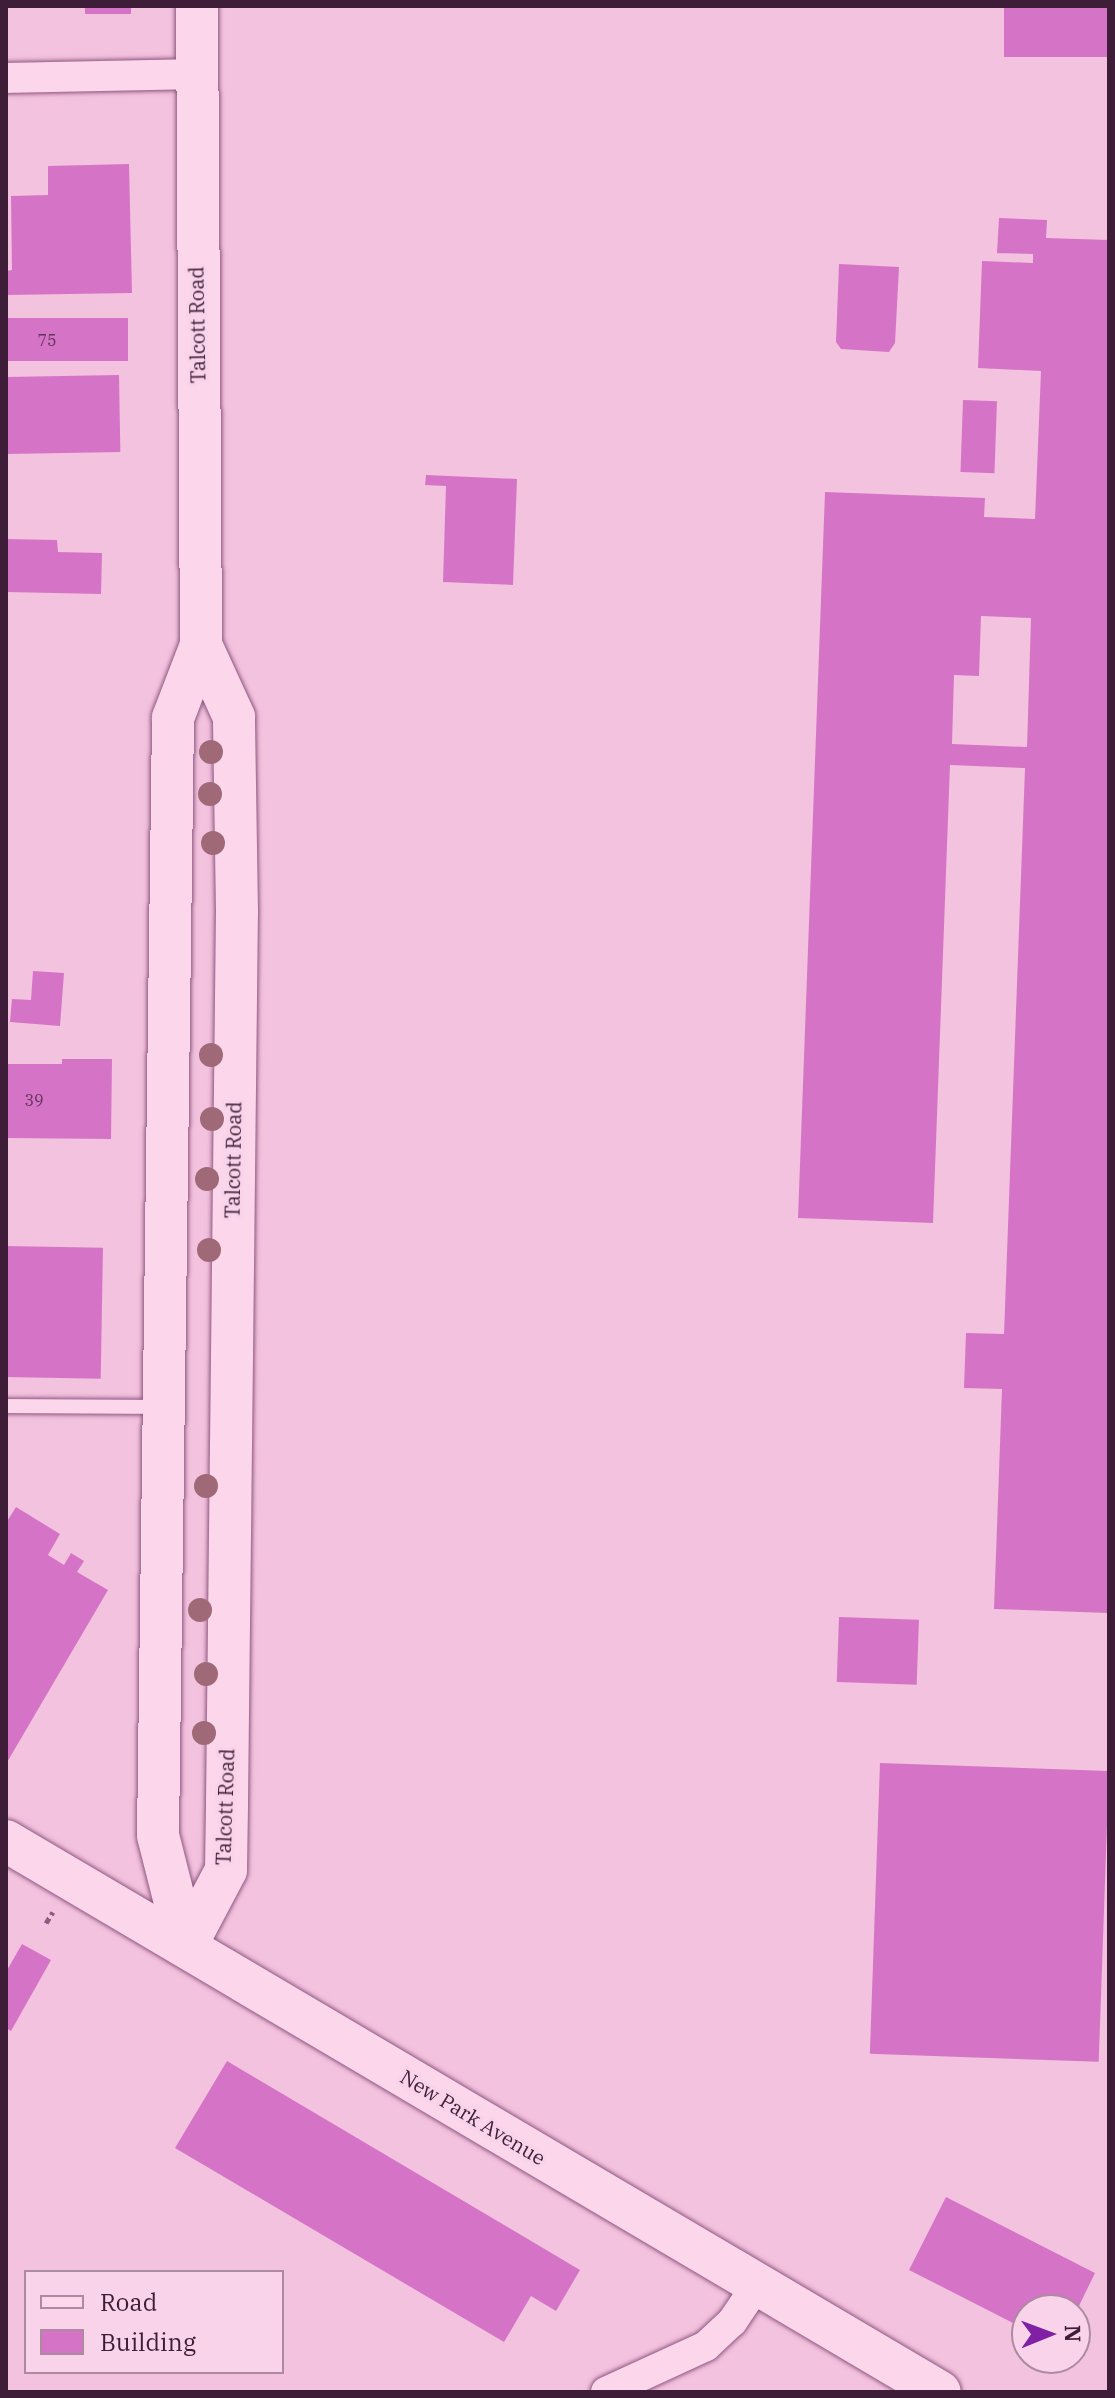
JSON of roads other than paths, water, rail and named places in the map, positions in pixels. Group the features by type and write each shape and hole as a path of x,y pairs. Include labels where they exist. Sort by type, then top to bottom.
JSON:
{"street":[{"name":"Talcott Road","path":"186,1946 158,1835 174,911 173,718 201,645 197,6"},
{"path":"6,78 197,74"},
{"name":"Talcott Road","path":"186,1946 226,1870 237,912 234,717 201,645"},
{"path":"174,911 237,912"},
{"path":"166,1333 230,1334"},
{"name":"New Park Avenue","path":"6,1841 940,2392"},
{"path":"606,2392 706,2346 732,2322 757,2285"}],"lane":[{"path":"6,1406 165,1407"}]}
